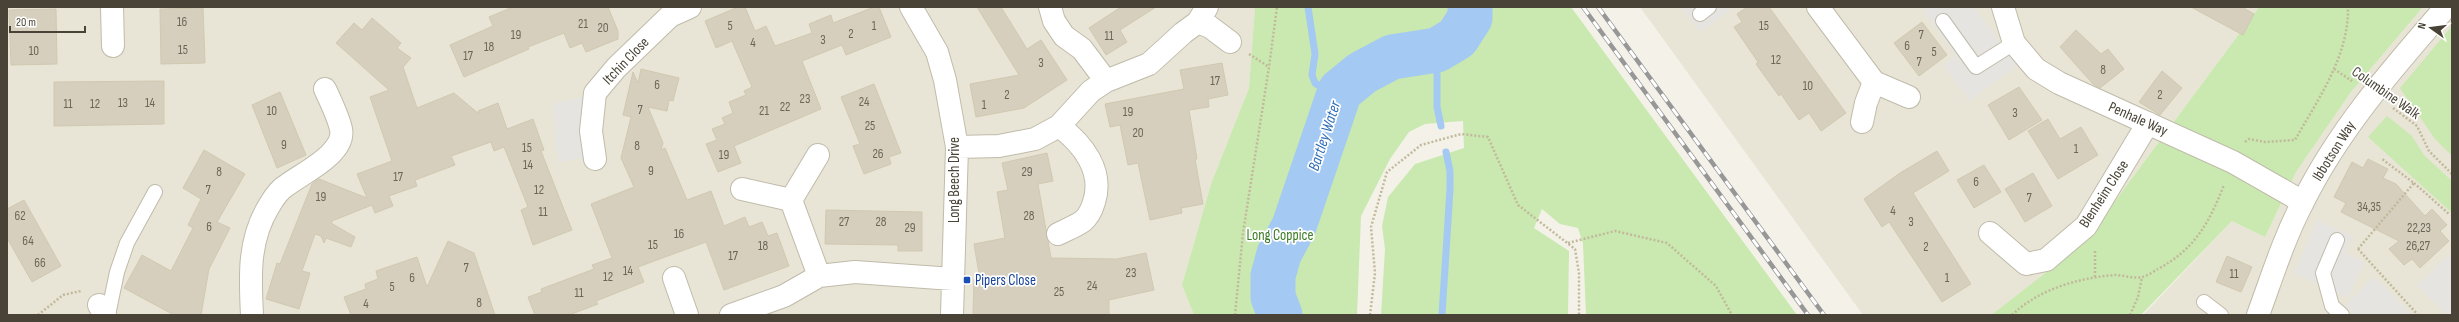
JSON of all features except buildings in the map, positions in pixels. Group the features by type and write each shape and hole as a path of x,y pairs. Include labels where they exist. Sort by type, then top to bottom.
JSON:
{"street":[{"path":"112,7 113,46"},
{"name":"Itchin Close","path":"595,159 591,131 591,114 595,93 666,11 690,7"},
{"name":"Long Beech Drive","path":"911,7 937,52 945,80 957,147 952,315"},
{"path":"1050,7 1054,21 1064,36 1082,49 1106,81"},
{"path":"1818,7 1874,82 1909,97"},
{"name":"Penhale Way","path":"2003,7 2014,43 2036,68 2059,83 2232,162 2303,202"},
{"name":"Ibbotson Way","path":"2258,315 2303,202 2371,94 2446,7"},
{"path":"957,147 1006,145 1035,139 1059,126 1091,91 1106,81 1149,64 1202,15 1210,27 1230,42"},
{"path":"1862,122 1866,103 1874,82"},
{"path":"252,315 250,275 253,247 258,228 269,206 285,186 322,161 338,147 342,130 325,89"},
{"name":"Blenheim Close","path":"1990,233 2026,264 2046,260 2086,226 2148,123"},
{"path":"1058,234 1084,220 1092,210 1097,180 1092,164 1076,138 1059,126"},
{"path":"791,200 818,155"},
{"path":"742,189 791,200"},
{"path":"791,200 819,276"},
{"path":"731,315 784,296 819,276 855,272 953,279"},
{"path":"674,278 687,315"}],"lane":[{"path":"1943,21 1976,67 2014,43"},
{"path":"104,312 127,243 155,192"},
{"path":"2337,240 2323,273 2332,306 2342,315"},
{"path":"2204,302 2221,315"}],"path":[{"path":"1235,315 1243,233 1277,7"},
{"name":"Columbine Walk","path":"2334,69 2394,108 2417,126 2429,151 2452,174"},
{"path":"1370,315 1375,273 1371,227 1387,172 1422,145 1461,134 1488,137 1518,205 1575,248 1579,273 1579,315"},
{"path":"2382,159 2414,183 2449,214"},
{"path":"2358,249 2414,183"},
{"path":"1568,243 1615,231 1667,243 1716,286 1732,315"},
{"path":"2354,244 2418,315"},
{"path":"2012,315 2024,304 2057,287 2094,277 2119,275 2142,278 2138,297 2130,315"},
{"path":"38,315 63,295 77,290 85,291 104,312"}],"shaded area":[{"path":"7,7 1255,7 1249,88 1211,184 1182,285 1194,315 7,315"},
{"path":"1640,7 2259,7 2084,243 1991,315 1863,315"},
{"path":"1681,7 1734,7 1700,32"},
{"path":"1928,7 1974,7 2017,66 1969,101 1944,65 1956,56 1923,11"},
{"path":"2423,7 2452,7 2452,315 2143,315 2232,221 2265,237 2296,172 2351,92"},
{"path":"586,96 588,160 579,158 558,163 553,104"},
{"path":"2318,220 2353,236 2345,253 2364,261 2348,298 2294,273"},
{"path":"2452,252 2452,315 2446,315 2417,285"},
{"path":"2374,277 2412,315 2354,315 2345,305"}],"green space":[{"name":"Long Coppice","path":"1255,7 1571,7 1797,315 1586,315 1583,244 1578,228 1560,224 1542,209 1534,228 1569,251 1568,315 1381,315 1385,249 1382,226 1388,197 1415,164 1464,148 1463,121 1425,124 1409,132 1390,159 1361,216 1357,315 1194,315 1182,285 1211,184 1249,88"},
{"path":"2259,7 2423,7 2351,92 2296,172 2265,237 2232,221 2141,315 1991,315 2084,243"},
{"path":"2452,26 2452,156 2435,139 2400,88"},
{"path":"2387,116 2412,136 2424,155 2452,181 2452,213 2368,137"}],"waterway":[{"path":"1308,7 1315,54 1312,75 1315,83 1337,98"},
{"name":"Bartley Water","path":"1280,315 1273,297 1273,276 1279,254 1294,226 1340,91 1362,73 1392,57 1437,50 1457,38 1470,18 1470,7"},
{"path":"1437,50 1437,107 1441,126"},
{"path":"1442,315 1450,189 1450,171 1446,152"}],"railway":[{"path":"1583,7 1808,315"},
{"path":"1598,7 1824,315"}],"place":[{"name":"Pipers Close","path":"967,280"}]}
